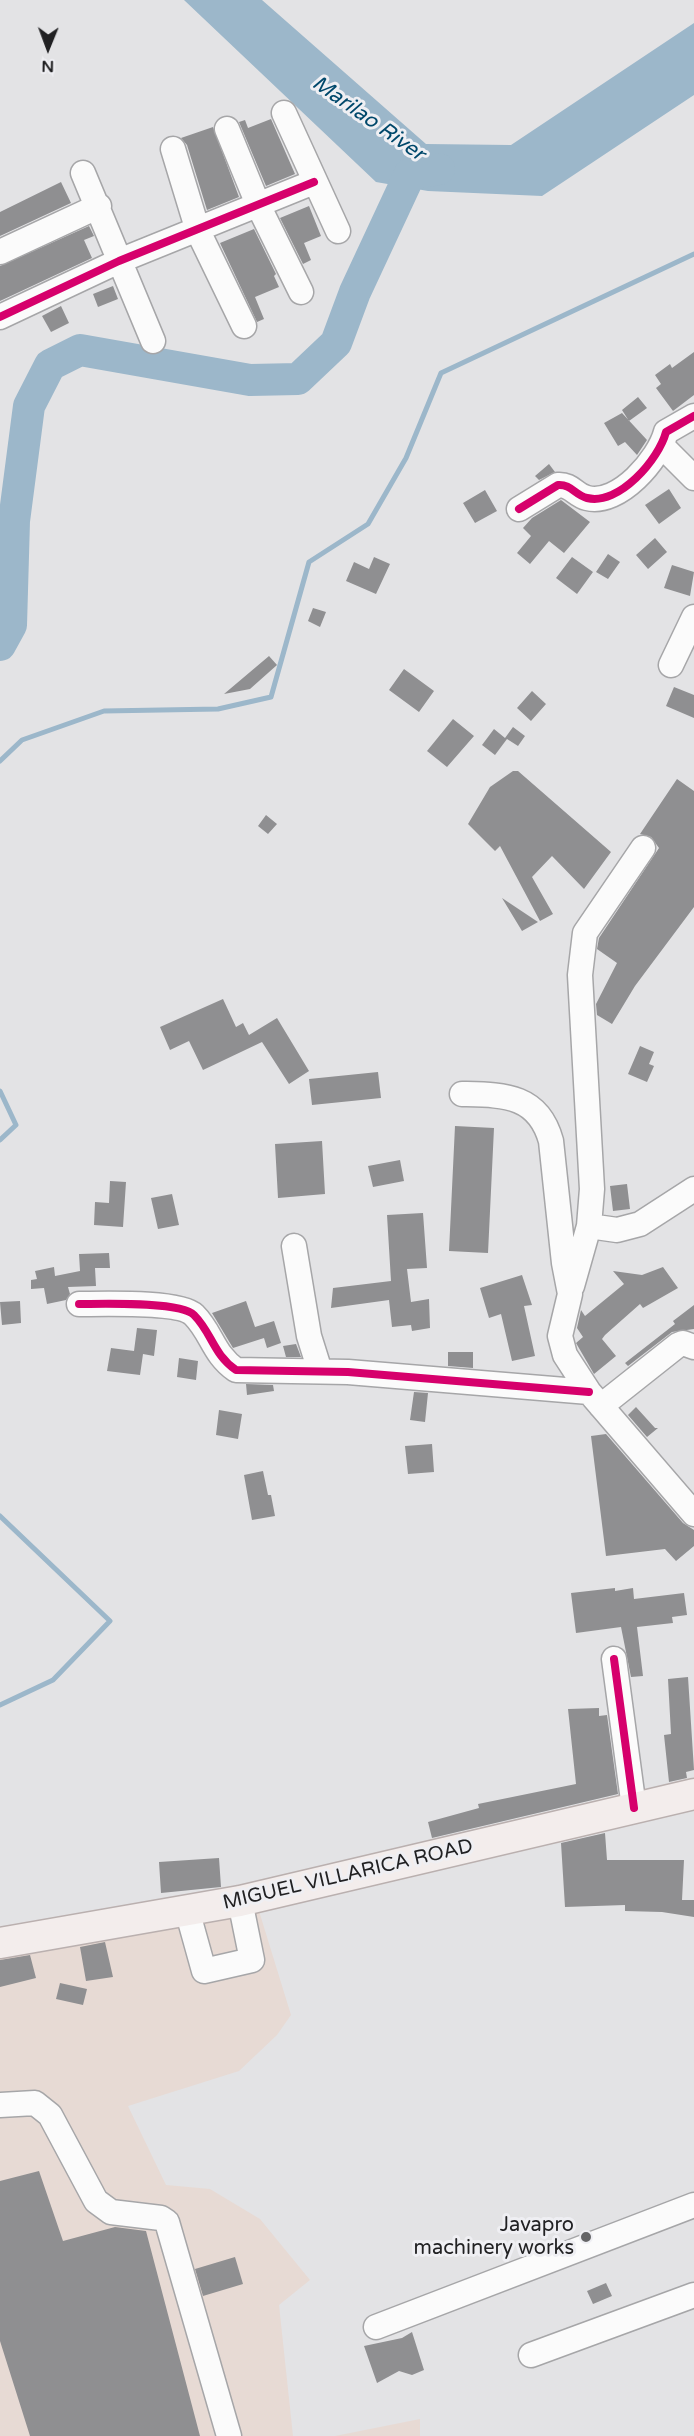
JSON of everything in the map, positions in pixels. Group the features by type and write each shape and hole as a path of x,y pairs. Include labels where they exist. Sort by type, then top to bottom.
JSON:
{"main road":[{"name":"MIGUEL VILLARICA ROAD","path":"0,1943 240,1901 694,1794"}],"street":[{"path":"284,113 338,231"},
{"path":"227,129 259,207 301,292"},
{"path":"173,149 198,231 244,326"},
{"path":"83,173 99,206 119,261 153,341"},
{"path":"0,316 119,261 259,207 314,182"},
{"path":"0,252 99,206"},
{"path":"519,509 558,485 565,485 587,498 604,499 614,495 649,465 662,446 666,432 694,416"},
{"path":"662,446 694,478"},
{"path":"670,665 694,617"},
{"path":"643,848 591,923 581,946 580,986 592,1189 589,1226 561,1324 562,1345 575,1372 595,1399 694,1514"},
{"path":"462,1094 508,1095 546,1122 551,1141 564,1263 570,1294"},
{"path":"589,1226 617,1230 640,1224 694,1189"},
{"path":"294,1246 309,1336 320,1371"},
{"path":"79,1304 163,1305 192,1312 207,1331 222,1360 236,1370 320,1371 595,1399 678,1345 683,1343 694,1347"},
{"path":"614,1659 634,1808"},
{"path":"187,1910 204,1971 252,1960 240,1901"},
{"path":"0,2104 35,2103 50,2115 96,2201 111,2212 161,2218 167,2222 229,2436"},
{"path":"376,2327 694,2205"},
{"path":"531,2355 694,2295"}],"shaded area":[{"path":"259,1911 291,2015 277,2035 239,2071 128,2106 166,2185 210,2189 260,2219 310,2280 279,2305 293,2436 0,2436 0,1955"},
{"path":"420,2419 420,2436 335,2436"}],"water":[{"name":"Marilao River","path":"184,0 262,0 426,144 511,145 694,23 694,95 542,196 428,191 376,182"}],"building":[{"path":"271,119 295,174 266,186 239,122 245,120 248,128"},
{"path":"213,127 239,197 207,210 187,145 181,138"},
{"path":"61,182 71,203 0,236 0,212"},
{"path":"309,206 321,236 304,243 311,260 303,264 280,218"},
{"path":"89,226 94,236 84,240 92,258 0,301 0,266"},
{"path":"254,229 276,274 274,276 279,287 255,297 264,319 257,322 220,243"},
{"path":"113,286 118,299 98,307 93,294"},
{"path":"61,306 69,323 51,332 42,316"},
{"path":"694,352 694,395 673,411 656,388 661,384 655,375 670,364 672,368"},
{"path":"638,397 647,408 629,421 622,410"},
{"path":"622,413 647,440 637,455 625,442 618,446 604,423"},
{"path":"549,464 555,472 539,480 535,476"},
{"path":"669,489 681,508 659,524 645,505"},
{"path":"485,490 497,511 475,523 463,503"},
{"path":"561,500 590,522 564,553 549,541 530,564 517,553 531,536 523,528 532,518"},
{"path":"655,538 667,552 648,569 636,555"},
{"path":"608,554 620,562 608,579 596,572"},
{"path":"374,557 390,564 376,594 346,581 354,562 369,569"},
{"path":"572,557 593,572 577,594 556,578"},
{"path":"672,565 694,572 690,596 664,588"},
{"path":"313,608 326,612 320,627 308,621"},
{"path":"269,656 277,665 250,689 224,694"},
{"path":"404,669 434,691 419,712 389,690"},
{"path":"674,687 694,695 694,718 666,706"},
{"path":"532,691 546,704 531,721 517,708"},
{"path":"453,719 474,736 447,767 427,751"},
{"path":"513,727 525,736 518,746 507,739 495,755 482,745 494,729 505,738"},
{"path":"513,771 518,771 611,852 584,889 552,856 532,877 553,914 540,921 500,846 495,851 468,824 490,787"},
{"path":"677,779 694,791 694,907 635,986 612,1024 597,1015 596,1004 617,963 597,949 599,938 659,848 651,837 640,834"},
{"path":"266,815 277,824 268,834 258,826"},
{"path":"502,898 538,922 522,931"},
{"path":"223,999 236,1027 243,1023 249,1035 277,1018 309,1071 289,1084 262,1042 203,1070 189,1041 170,1050 160,1027"},
{"path":"640,1046 654,1052 649,1064 654,1066 647,1082 628,1074"},
{"path":"378,1072 381,1098 312,1105 309,1079"},
{"path":"455,1126 494,1128 488,1253 449,1251"},
{"path":"322,1141 325,1194 278,1198 275,1144"},
{"path":"400,1160 404,1181 373,1187 368,1166"},
{"path":"110,1181 126,1182 123,1227 94,1225 95,1202 109,1203"},
{"path":"627,1184 630,1209 613,1211 610,1186"},
{"path":"172,1194 179,1225 158,1229 151,1198"},
{"path":"423,1213 427,1268 407,1269 411,1302 429,1299 430,1328 412,1331 411,1325 392,1327 389,1300 331,1308 333,1288 391,1281 387,1215"},
{"path":"109,1253 110,1268 95,1268 96,1286 68,1287 70,1294 66,1300 47,1304 44,1288 31,1289 31,1280 37,1279 35,1271 54,1267 55,1276 80,1271 79,1254"},
{"path":"663,1267 678,1288 643,1308 640,1304 605,1335 602,1339 616,1356 594,1374 576,1343 583,1337 577,1328 581,1310 585,1316 624,1284 613,1271 642,1275"},
{"path":"522,1275 532,1305 524,1306 535,1356 512,1361 501,1314 489,1318 480,1288"},
{"path":"20,1301 21,1323 2,1325 0,1302"},
{"path":"246,1301 255,1327 274,1321 281,1343 267,1348 264,1338 233,1348 212,1313"},
{"path":"694,1305 694,1329 672,1332 628,1366 625,1363 675,1324 673,1321"},
{"path":"137,1328 157,1330 154,1356 143,1354 140,1375 107,1371 111,1348 134,1351"},
{"path":"296,1344 301,1357 286,1357 283,1346"},
{"path":"448,1352 473,1352 473,1368 448,1366"},
{"path":"179,1358 198,1361 196,1380 177,1377"},
{"path":"246,1384 273,1385 274,1391 247,1395"},
{"path":"414,1392 428,1393 425,1422 410,1420"},
{"path":"636,1407 655,1428 658,1428 647,1437 628,1415"},
{"path":"219,1410 242,1414 238,1439 216,1435"},
{"path":"606,1434 683,1523 694,1530 694,1546 676,1561 665,1549 606,1556 591,1436"},
{"path":"432,1444 434,1472 408,1474 405,1446"},
{"path":"263,1471 275,1516 252,1520 244,1475"},
{"path":"615,1588 615,1591 633,1588 634,1599 684,1593 687,1615 672,1617 673,1623 637,1627 643,1676 631,1677 621,1627 576,1633 571,1593"},
{"path":"688,1677 694,1770 686,1772 687,1778 669,1782 664,1735 671,1734 668,1679"},
{"path":"599,1708 599,1716 607,1715 618,1794 432,1838 428,1822 479,1808 478,1804 576,1784 568,1709"},
{"path":"605,1833 607,1860 684,1860 682,1900 694,1900 694,1917 662,1912 625,1911 625,1905 565,1907 561,1843"},
{"path":"219,1858 221,1887 161,1893 159,1862"},
{"path":"105,1942 113,1977 86,1981 80,1947"},
{"path":"30,1955 36,1978 0,1987 0,1960"},
{"path":"60,1983 87,1989 83,2005 56,1999"},
{"path":"39,2171 63,2241 115,2227 146,2231 200,2436 30,2436 0,2341 0,2181"},
{"path":"235,2257 243,2284 203,2296 195,2269"},
{"path":"606,2283 612,2296 593,2304 587,2291"},
{"path":"412,2332 424,2370 412,2375 399,2371 377,2383 364,2346 402,2338"}],"waterway":[{"name":"Marilao River","path":"0,645 11,625 14,521 29,406 50,365 80,350 250,380 298,379 336,343 355,292 410,174 439,169"},
{"path":"0,761 22,740 104,711 218,709 271,697 309,562 368,524 406,458 441,373 694,254"},
{"path":"0,1091 16,1125 0,1140"},
{"path":"0,1516 110,1621 53,1680 0,1705"}],"cycle path":[{"path":"0,317 119,261 314,182"},
{"path":"519,509 558,485 566,486 587,498 599,499 612,495 624,488 646,467 662,443 666,432 694,416"},
{"path":"79,1304 157,1305 186,1311 200,1322 222,1357 236,1370 348,1372 589,1392"},
{"path":"614,1659 634,1808"}],"place":[{"name":"Javapro machinery works","path":"586,2237"}]}
